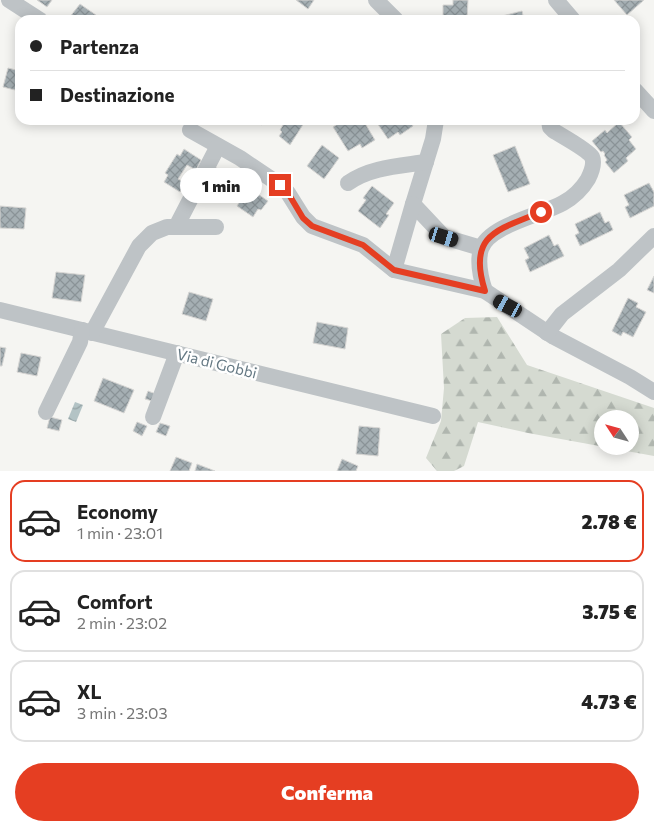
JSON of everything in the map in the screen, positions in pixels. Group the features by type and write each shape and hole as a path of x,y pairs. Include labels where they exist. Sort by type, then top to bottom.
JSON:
{"street":[{"path":"9,0 32,15"},
{"path":"376,0 391,15"},
{"path":"556,0 569,15"},
{"path":"640,96 654,111"},
{"path":"394,270 426,162 435,125"},
{"path":"485,291 480,275 479,256 481,248 490,237 502,229 570,199 582,188 590,176 593,165 592,157 554,131 551,125"},
{"path":"190,130 240,158 280,185 288,193 303,218 312,226 363,245 394,270 485,291 547,333 630,377 654,392"},
{"path":"176,227 218,146"},
{"path":"348,183 359,175 426,162"},
{"path":"413,204 444,237 481,248"},
{"path":"46,412 80,342 143,241 158,229 216,227"},
{"path":"547,333 562,314 619,270 654,236"},
{"name":"Via di Gobbi","path":"0,310 433,416"},
{"path":"153,417 177,354"}],"green space":[{"path":"497,317 527,365 654,408 654,456 639,453 639,410 594,410 594,445 478,422 464,466 454,471 437,471 426,458 441,421 444,388 441,334 465,318"}],"water":[{"path":"75,402 83,405 76,422 68,419"}],"building":[{"path":"37,0 52,0 47,7"},
{"path":"296,0 314,0 308,9"},
{"path":"453,0 468,0 467,15 443,15 443,5 453,5"},
{"path":"614,0 644,0 627,15"},
{"path":"80,4 96,15 71,15"},
{"path":"522,11 523,15 506,15"},
{"path":"8,68 15,70 15,90 3,87"},
{"path":"283,125 303,125 290,145 279,136 282,132 280,130"},
{"path":"336,125 366,125 375,140 362,148 360,144 348,151 333,127"},
{"path":"378,125 413,126 400,135 398,132 388,139"},
{"path":"616,125 622,125 632,137 629,140 636,149 626,158 628,161 614,173 605,162 607,160 603,151 601,152 592,141 605,130 607,133"},
{"path":"322,145 339,158 324,179 307,166"},
{"path":"515,146 530,184 508,192 493,155"},
{"path":"184,149 201,160 196,170 187,165 178,179 185,183 180,192 164,182 168,175 165,173 177,154 180,156"},
{"path":"215,167 229,177 224,185 230,189 224,199 208,189 214,181 208,178"},
{"path":"649,183 654,192 654,206 630,218 625,207 629,205 624,195"},
{"path":"372,186 394,203 386,214 389,215 380,228 358,211 366,200 363,198"},
{"path":"255,192 268,201 261,210 258,209 253,217 237,206 244,195 250,199"},
{"path":"0,206 26,208 24,229 0,228"},
{"path":"600,212 605,223 609,221 613,230 580,246 575,235 579,233 575,224"},
{"path":"549,235 554,246 558,244 564,256 530,272 525,260 529,258 524,248"},
{"path":"56,272 85,275 81,302 52,298"},
{"path":"654,276 654,293 647,290"},
{"path":"189,292 213,299 206,321 182,314"},
{"path":"628,298 638,303 636,307 646,312 633,337 623,332 621,336 612,331"},
{"path":"317,322 348,328 345,349 313,343"},
{"path":"0,347 6,348 2,366 0,366"},
{"path":"21,353 41,357 37,376 17,372"},
{"path":"103,378 134,390 124,413 94,401"},
{"path":"148,391 158,395 156,402 145,399"},
{"path":"50,417 62,420 59,431 47,428"},
{"path":"137,422 147,426 142,436 133,431"},
{"path":"160,423 170,426 166,436 156,432"},
{"path":"359,426 380,428 378,456 356,454"},
{"path":"176,457 192,463 189,471 170,471"},
{"path":"342,459 358,466 356,471 337,471"},
{"path":"197,464 215,471 195,471"}],"route":[{"path":"280,185 288,193 303,218 312,226 321,231 344,237 363,245 394,270 485,291 479,268 481,248 497,232 541,212"}]}
